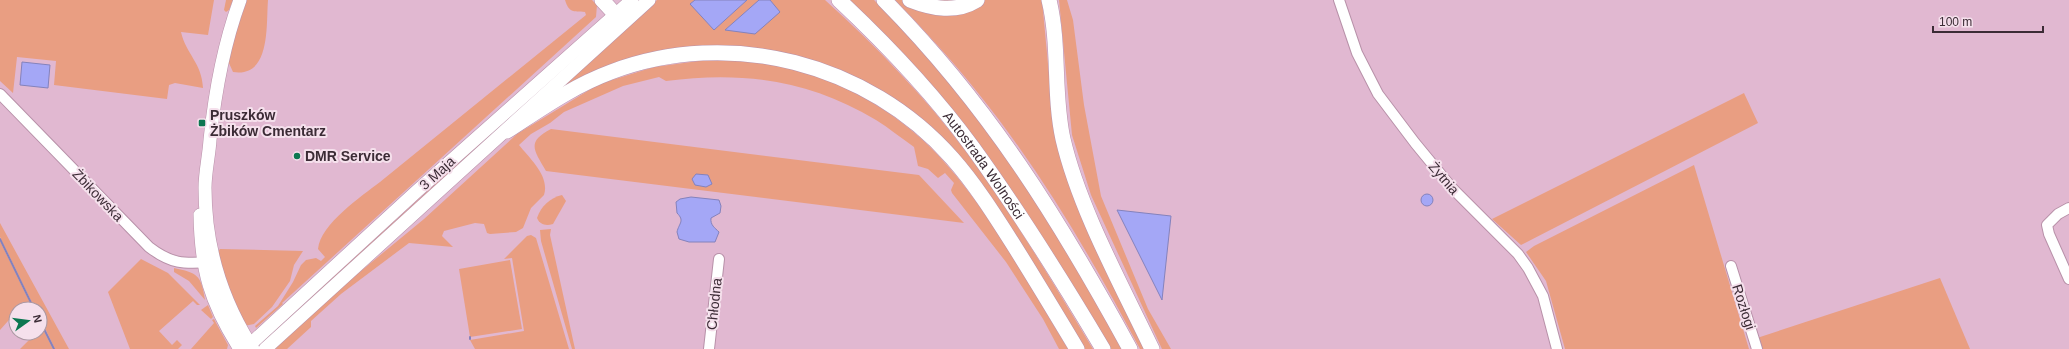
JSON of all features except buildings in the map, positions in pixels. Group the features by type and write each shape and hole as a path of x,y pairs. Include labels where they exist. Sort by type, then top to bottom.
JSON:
{"highway":[{"path":"602,0 615,14"},
{"name":"Autostrada Wolności","path":"839,0 914,78 972,147 1023,219 1103,349"},
{"name":"Autostrada Wolności","path":"884,0 949,71 1012,152 1041,195 1088,272 1130,349"},
{"path":"910,0 936,8 952,9 977,0"},
{"path":"1049,0 1054,34 1063,139 1069,160 1088,212 1152,349"},
{"path":"507,131 566,93 588,82 628,66 666,57 700,53 730,52 789,60 834,74 886,101 917,124 952,157 996,216 1077,349"}],"main road":[{"path":"240,0 218,75 205,188 202,195 200,214 208,262 206,281 219,312 247,348"},
{"name":"3 Maja","path":"247,348 417,191 632,0"},
{"name":"3 Maja","path":"265,349 650,0"},
{"path":"615,14 636,13"}],"street":[{"name":"Żytnia","path":"1339,0 1357,53 1378,94 1415,143 1452,188 1518,254 1528,268 1543,296 1557,349"},
{"name":"Żbikowska","path":"0,94 149,247 170,260 180,263 208,262"},
{"path":"2069,208 2058,214 2047,225 2049,234 2069,280"},
{"name":"Chłodna","path":"709,349 718,259"},
{"name":"Rozłogi","path":"1731,266 1757,349"}],"shaded area":[{"path":"0,0 214,0 208,35 181,32 186,47 200,72 203,88 175,83 169,85 167,99 54,85 56,61 17,57 13,93 0,81"},
{"path":"226,0 233,0 229,10 226,12 224,10"},
{"path":"247,0 268,0 264,48 254,67 245,72 233,72 228,61 232,44"},
{"path":"565,0 592,0 597,5 596,17 256,328 255,326 278,306 293,282 301,265 306,260 316,258 321,261 325,257 318,249 320,240 326,230 343,211 586,15 585,12 570,9"},
{"path":"657,0 695,0 690,4 714,30 747,0 759,0 725,30 780,12 770,0 825,0 900,73 935,112 967,153 1017,225 1093,349 1084,349 968,169 931,127 879,90 828,66 688,48 632,58 597,72 549,98"},
{"path":"847,0 874,0 936,63 1003,150 1072,254 1124,349 1109,349 991,162"},
{"path":"895,0 1042,0 1054,128 1061,159 1082,212 1146,349 1140,349 1085,249 1023,153 958,69"},
{"path":"1059,0 1067,0 1073,20 1084,105 1101,196 1148,309 1171,349 1162,349 1091,195 1072,135"},
{"path":"617,19 619,19 267,341 265,339"},
{"path":"706,60 769,64 822,78 873,103 918,135 956,176 991,223 1068,349 1059,349 1043,319 1006,262 952,193 951,190 954,183 945,173 938,178 928,169 918,166 914,147 881,123 851,106 800,87 749,78 694,78 666,81 659,77 623,86 564,112 550,123 531,134 519,145 538,168 542,175 545,188 544,195 531,208 523,228 516,232 490,234 487,233 484,224 475,223 444,231 442,236 453,247 409,243 341,294 311,321 311,327 287,349 274,349 344,285 424,219 517,134 599,84 654,67"},
{"path":"1744,93 1758,123 1521,245 1492,219"},
{"path":"551,129 919,175 964,223 546,171 536,152 535,142 538,138"},
{"path":"1694,165 1749,349 1565,349 1546,281 1526,252 1534,246"},
{"path":"562,195 566,201 553,224 542,224 537,218 544,206 550,200"},
{"path":"0,223 43,301 31,301 0,237"},
{"path":"551,229 550,235 575,349 572,349 541,241 540,230"},
{"path":"531,235 536,238 569,349 475,349 470,340 524,331 512,258 504,259 527,236"},
{"path":"0,241 29,301 8,301 8,321 0,330"},
{"path":"220,249 303,251 294,265 290,281 272,307 254,324 244,326 216,254"},
{"path":"141,259 168,273 200,305 197,305 193,301 159,331 172,345 177,340 182,345 178,349 130,349 108,292"},
{"path":"510,260 522,329 470,337 459,269"},
{"path":"174,268 188,271 197,276 202,285 205,300 189,281 174,272"},
{"path":"1940,278 1970,349 1760,349 1757,338"},
{"path":"208,305 213,317 211,319 201,310"},
{"path":"48,311 69,349 55,349 48,335"},
{"path":"214,319 228,345 227,349 191,349 214,323 212,320"},
{"path":"48,339 53,349 20,349 28,341 48,341"}],"water":[{"path":"695,0 747,0 714,30 690,4"},
{"path":"759,0 770,0 780,12 755,34 725,30"},
{"path":"22,62 50,65 48,88 20,85"},
{"path":"696,174 708,175 712,184 706,187 695,185 692,179"},
{"path":"1427,194 1431,196 1433,200 1431,204 1427,206 1423,204 1421,200 1423,196"},
{"path":"691,197 719,200 721,206 720,213 711,218 714,228 719,232 715,242 689,242 679,239 677,232 681,218 677,213 676,202 680,199"},
{"path":"1117,210 1171,216 1162,300"}],"waterway":[{"path":"0,239 30,301"},
{"path":"48,337 54,349"}],"place":[{"name":"Pruszków Żbików Cmentarz","path":"202,123"},
{"name":"DMR Service","path":"297,156"}]}
